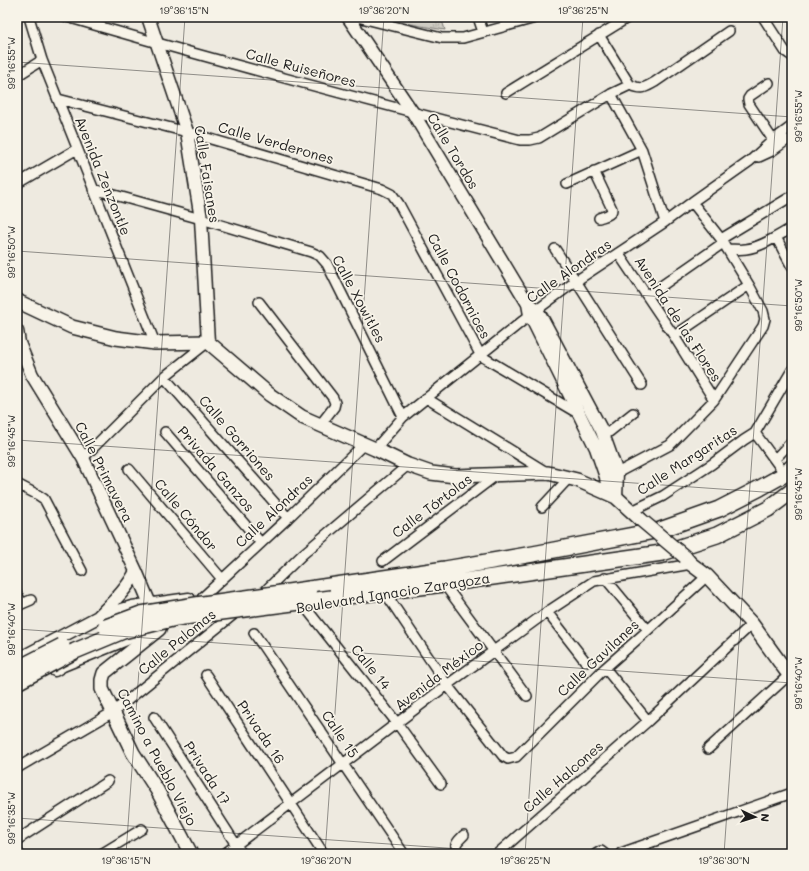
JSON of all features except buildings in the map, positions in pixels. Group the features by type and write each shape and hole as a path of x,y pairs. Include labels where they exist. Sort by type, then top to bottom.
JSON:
{"main road":[{"path":"18,305 72,327 116,338 155,343 208,342 270,395 302,417 370,446 408,465 431,473 455,476 548,473 577,480 612,495 707,576 752,624 791,677"},
{"name":"Boulevard Ignacio Zaragoza","path":"365,587 445,569 660,530 719,509 760,488 788,471"},
{"name":"Boulevard Ignacio Zaragoza","path":"365,587 384,592 662,553 717,535 768,509 792,491"},
{"path":"17,669 115,623 141,614 309,589 365,587"},
{"path":"17,682 74,651 123,631 176,618 331,598 365,587"},
{"name":"Camino a Pueblo Viejo","path":"160,629 104,673 102,689 133,752 157,790 191,854"}],"street":[{"name":"Avenida Zenzontle","path":"29,17 42,60 155,343"},
{"name":"Calle Ruiseñores","path":"66,17 157,44 413,113 520,140 539,138 611,94"},
{"name":"Calle Faisanes","path":"148,17 187,132 201,219 208,342"},
{"name":"Calle Tordos","path":"348,17 413,113 532,310 579,414 596,448 612,475"},
{"path":"357,17 442,38 463,38 538,17"},
{"path":"478,17 483,32"},
{"path":"506,93 628,17"},
{"path":"763,17 785,51 792,56"},
{"path":"599,35 630,85 642,88 655,82 729,31"},
{"path":"17,76 42,60"},
{"path":"769,83 748,99 749,104 773,140"},
{"path":"630,85 611,94 642,150 665,222"},
{"name":"Calle Verderones","path":"58,100 187,132 382,189 392,194"},
{"name":"Calle Alondras","path":"202,598 288,518 403,417 481,356 532,310 665,222 750,161 773,140 790,128"},
{"path":"750,161 772,151 787,140 792,140"},
{"path":"17,184 77,149"},
{"path":"567,184 642,150"},
{"path":"594,171 612,209 610,213 599,218"},
{"name":"Calle Xowitles","path":"93,189 201,219 320,256 327,264 403,417"},
{"name":"Calle Codornices","path":"392,194 399,204 481,356 579,414"},
{"path":"647,296 792,196"},
{"path":"612,475 670,445 714,400 763,326 763,311 724,244 692,202"},
{"path":"724,244 744,250 753,248 792,228"},
{"path":"776,237 792,267"},
{"path":"555,249 642,385"},
{"name":"Avenida de las Flores","path":"618,253 674,336 714,400"},
{"path":"674,336 748,285"},
{"path":"258,302 333,398 335,403 334,407 320,425"},
{"name":"Calle Tordos","path":"532,310 547,327 604,436 612,475 612,495"},
{"name":"Calle Primavera","path":"17,331 19,343 32,375 83,458 136,570 160,629"},
{"path":"83,458 164,377 208,342"},
{"name":"Calle Margaritas","path":"636,515 755,433 792,370"},
{"name":"Calle Gorriones","path":"164,377 288,518"},
{"path":"426,398 548,473"},
{"path":"604,436 633,413"},
{"name":"Privada Ganzos","path":"165,432 261,543"},
{"path":"755,433 775,459 788,471"},
{"path":"775,459 792,441"},
{"path":"267,589 303,554 408,465"},
{"name":"Calle Cóndor","path":"129,469 222,580"},
{"name":"Calle Tórtolas","path":"383,561 498,474"},
{"path":"542,507 569,478"},
{"path":"17,484 38,495 44,500 82,571"},
{"name":"Avenida México","path":"224,854 493,651 547,612 594,581 688,560"},
{"path":"98,617 132,580 136,570"},
{"name":"Calle Gavilanes","path":"447,685 503,756 508,759 516,757 605,668 707,576"},
{"path":"605,578 648,630"},
{"name":"Boulevard Ignacio Zaragoza","path":"17,660 98,617 132,607 343,580 365,587"},
{"path":"444,584 527,696"},
{"name":"Boulevard Ignacio Zaragoza","path":"17,690 63,665 129,638 160,629 233,615 344,602 365,587"},
{"path":"384,592 447,685"},
{"path":"17,594 19,605 31,600"},
{"name":"Calle 14","path":"305,607 397,723 441,784"},
{"path":"547,612 586,662"},
{"name":"Calle Palomas","path":"17,768 113,712 233,615"},
{"name":"Calle Halcones","path":"497,854 648,721 752,624"},
{"name":"Calle 15","path":"254,633 402,851"},
{"path":"605,668 648,721"},
{"name":"Privada 16","path":"206,675 324,854"},
{"path":"708,749 791,677"},
{"name":"Privada 17","path":"154,717 242,854"},
{"path":"17,840 108,781"},
{"path":"621,853 792,793"},
{"path":"101,854 142,829"},
{"path":"460,854 456,850 456,843 464,834"},
{"path":"596,854 601,852 605,854"}],"green space":[{"path":"368,17 441,17 445,30"}]}
